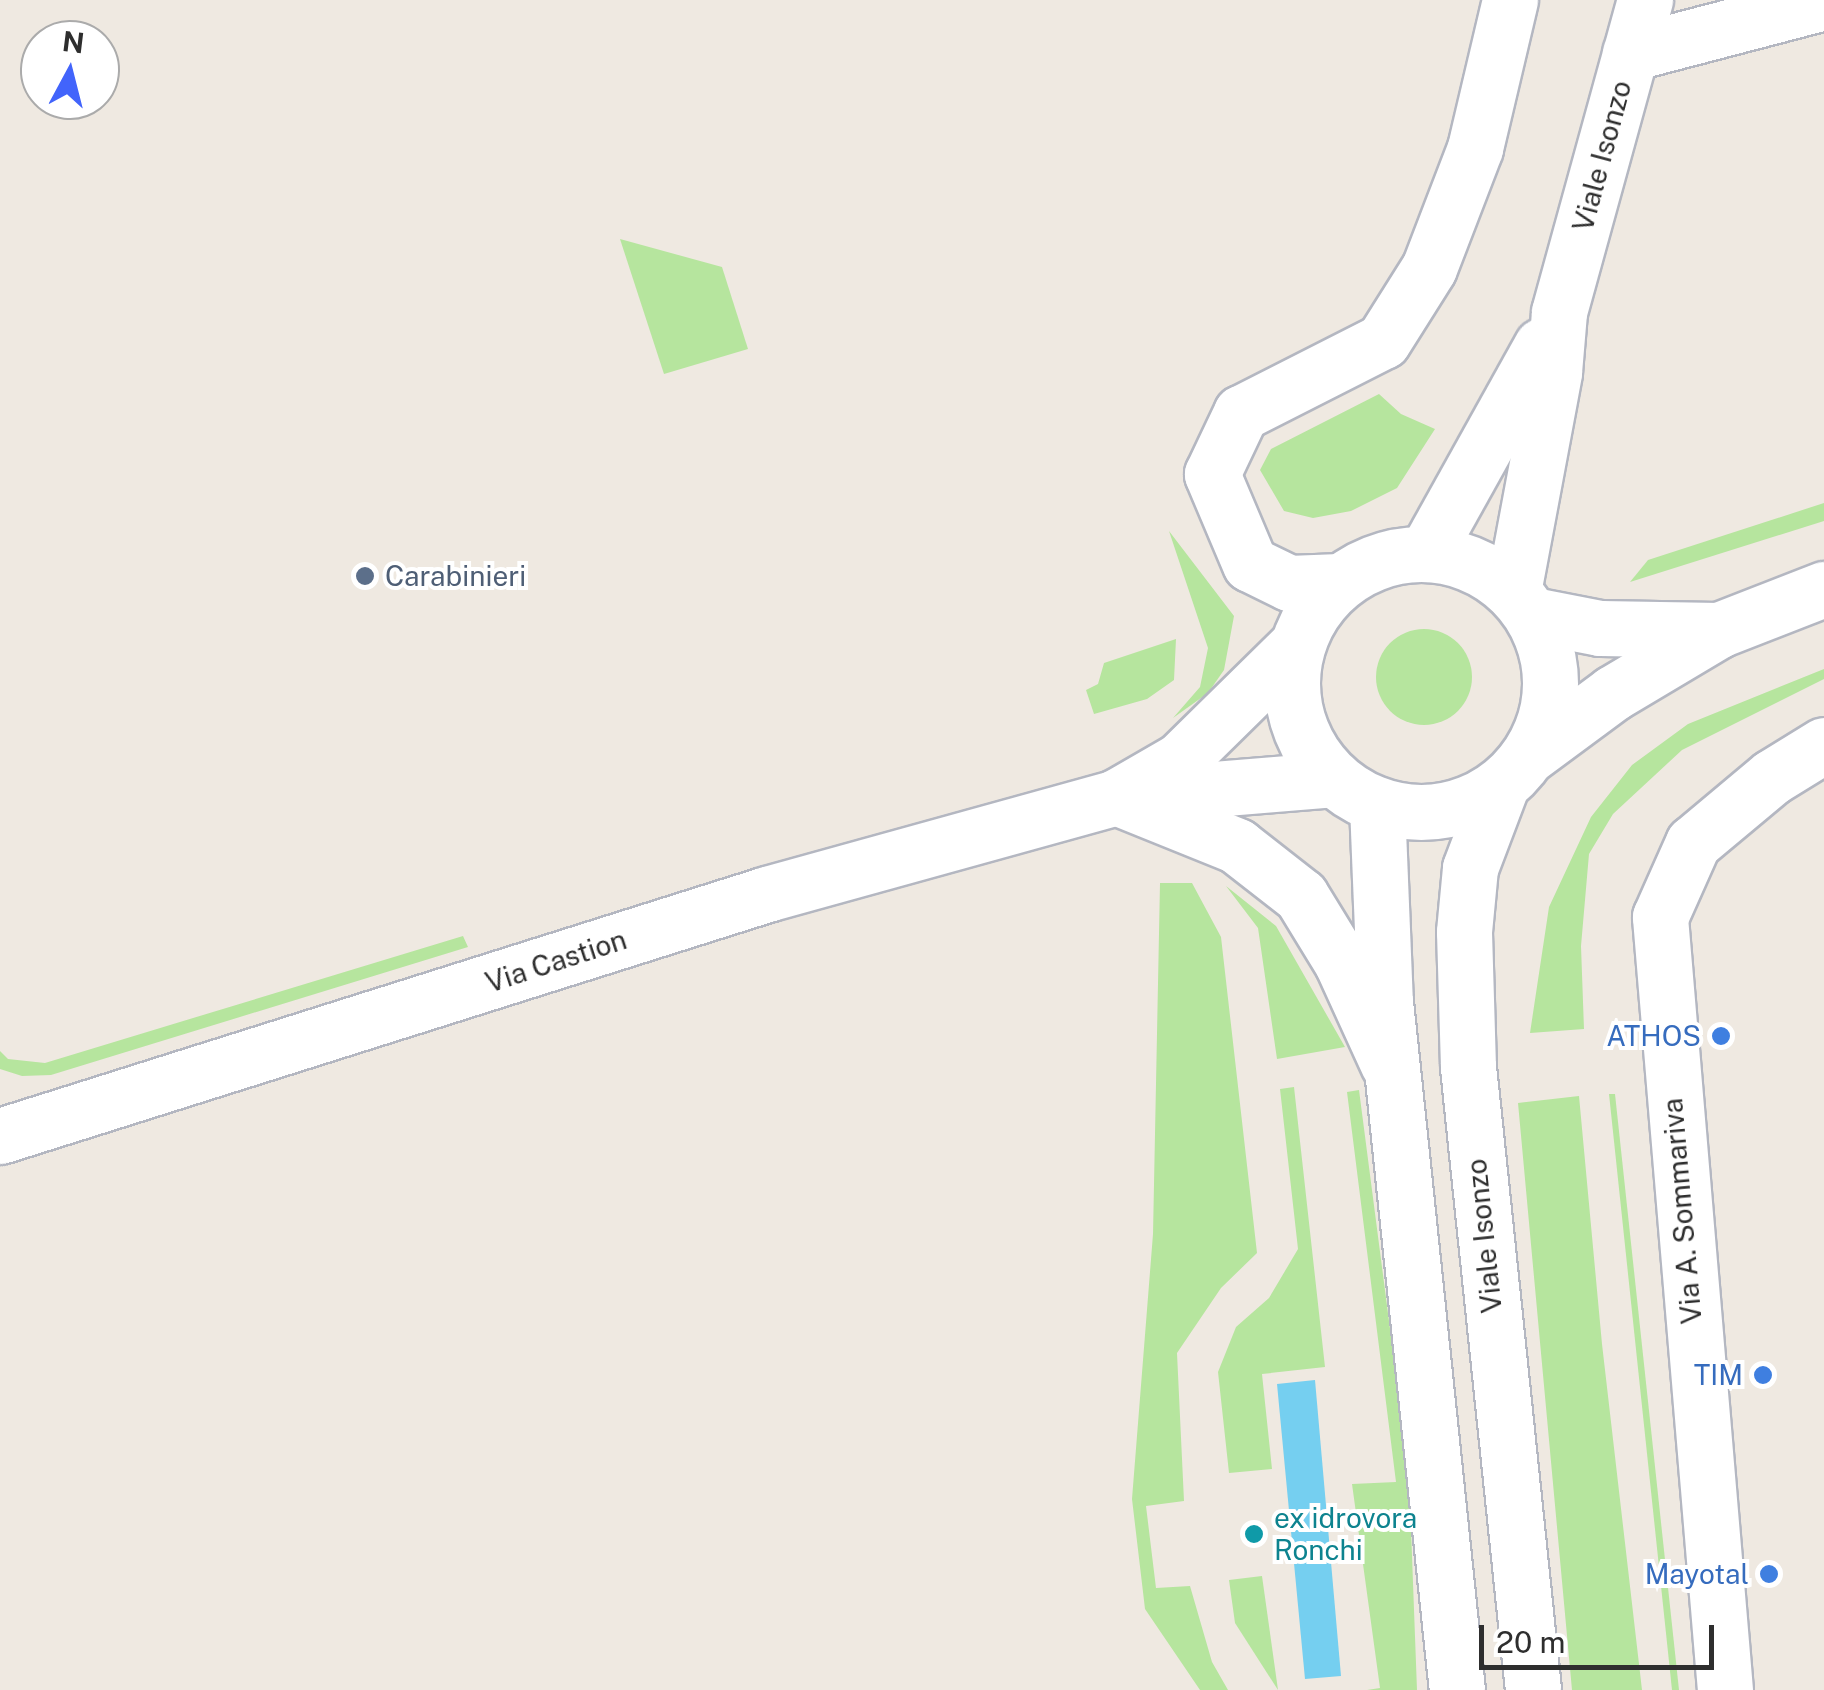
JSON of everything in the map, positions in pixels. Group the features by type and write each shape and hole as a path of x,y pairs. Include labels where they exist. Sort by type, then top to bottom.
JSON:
{"street":[{"path":"1340,581 1289,583 1250,564 1212,474 1241,413 1383,341 1429,268 1475,148 1510,0"},
{"name":"Viale Isonzo","path":"1532,1690 1468,1068 1464,932 1470,868 1514,771 1546,723 1552,686 1547,649 1523,604 1559,312 1645,0"},
{"path":"1630,52 1824,2"},
{"name":"Viale Isonzo","path":"1426,554 1559,312"},
{"path":"1457,1690 1375,880 1356,792 1296,718 1296,646 1313,610 1340,581 1395,555 1426,554 1473,565 1523,604 1600,628 1720,630"},
{"path":"1356,792 1420,813 1462,806 1514,771 1613,693 1720,630 1824,589"},
{"name":"Via Castion","path":"1116,797 1180,760 1296,646"},
{"name":"Via A. Sommariva","path":"1725,1690 1660,917 1694,843 1772,777 1824,744"},
{"name":"Via Castion","path":"0,1136 767,894 1116,797 1356,792"},
{"path":"1116,797 1237,846 1301,896 1342,964 1392,1074"}],"green space":[{"path":"620,239 722,267 748,349 664,374"},
{"path":"1379,394 1401,414 1435,429 1397,488 1351,511 1313,518 1284,511 1260,470 1271,449"},
{"path":"1824,503 1824,521 1630,582 1648,560"},
{"path":"1169,531 1234,616 1224,670 1208,693 1173,718 1200,687 1208,648"},
{"path":"1424,629 1442,633 1458,643 1468,659 1472,677 1468,695 1458,711 1442,721 1424,725 1406,721 1390,711 1380,695 1376,677 1380,659 1390,643 1406,633"},
{"path":"1176,639 1174,680 1147,699 1094,714 1086,690 1098,684 1104,663"},
{"path":"1824,669 1824,679 1682,750 1613,814 1589,854 1581,946 1584,1029 1530,1033 1549,907 1591,817 1632,765 1688,724"},
{"path":"1160,883 1192,883 1221,937 1257,1253 1221,1288 1177,1353 1184,1501 1146,1506 1156,1588 1190,1586 1212,1662 1228,1690 1200,1690 1145,1609 1132,1499 1153,1234"},
{"path":"1226,886 1276,926 1345,1047 1277,1059 1258,928"},
{"path":"463,936 468,947 51,1075 22,1076 0,1069 0,1051 8,1059 45,1063"},
{"path":"1294,1087 1325,1367 1262,1374 1272,1469 1229,1473 1218,1372 1236,1327 1269,1298 1298,1249 1280,1089"},
{"path":"1359,1090 1409,1475 1417,1690 1367,1690 1380,1688 1352,1484 1396,1482 1347,1092"},
{"path":"1609,1094 1615,1094 1679,1690 1672,1690"},
{"path":"1579,1096 1602,1344 1642,1690 1572,1690 1518,1103"},
{"path":"1262,1576 1278,1690 1235,1623 1229,1580"}],"water":[{"path":"1315,1380 1341,1676 1305,1679 1277,1384"}],"place":[{"name":"Carabinieri","path":"365,576"},
{"name":"ATHOS","path":"1721,1036"},
{"name":"TIM","path":"1763,1375"},
{"name":"ex idrovora Ronchi","path":"1254,1534"},
{"name":"Mayotal","path":"1769,1574"}]}
